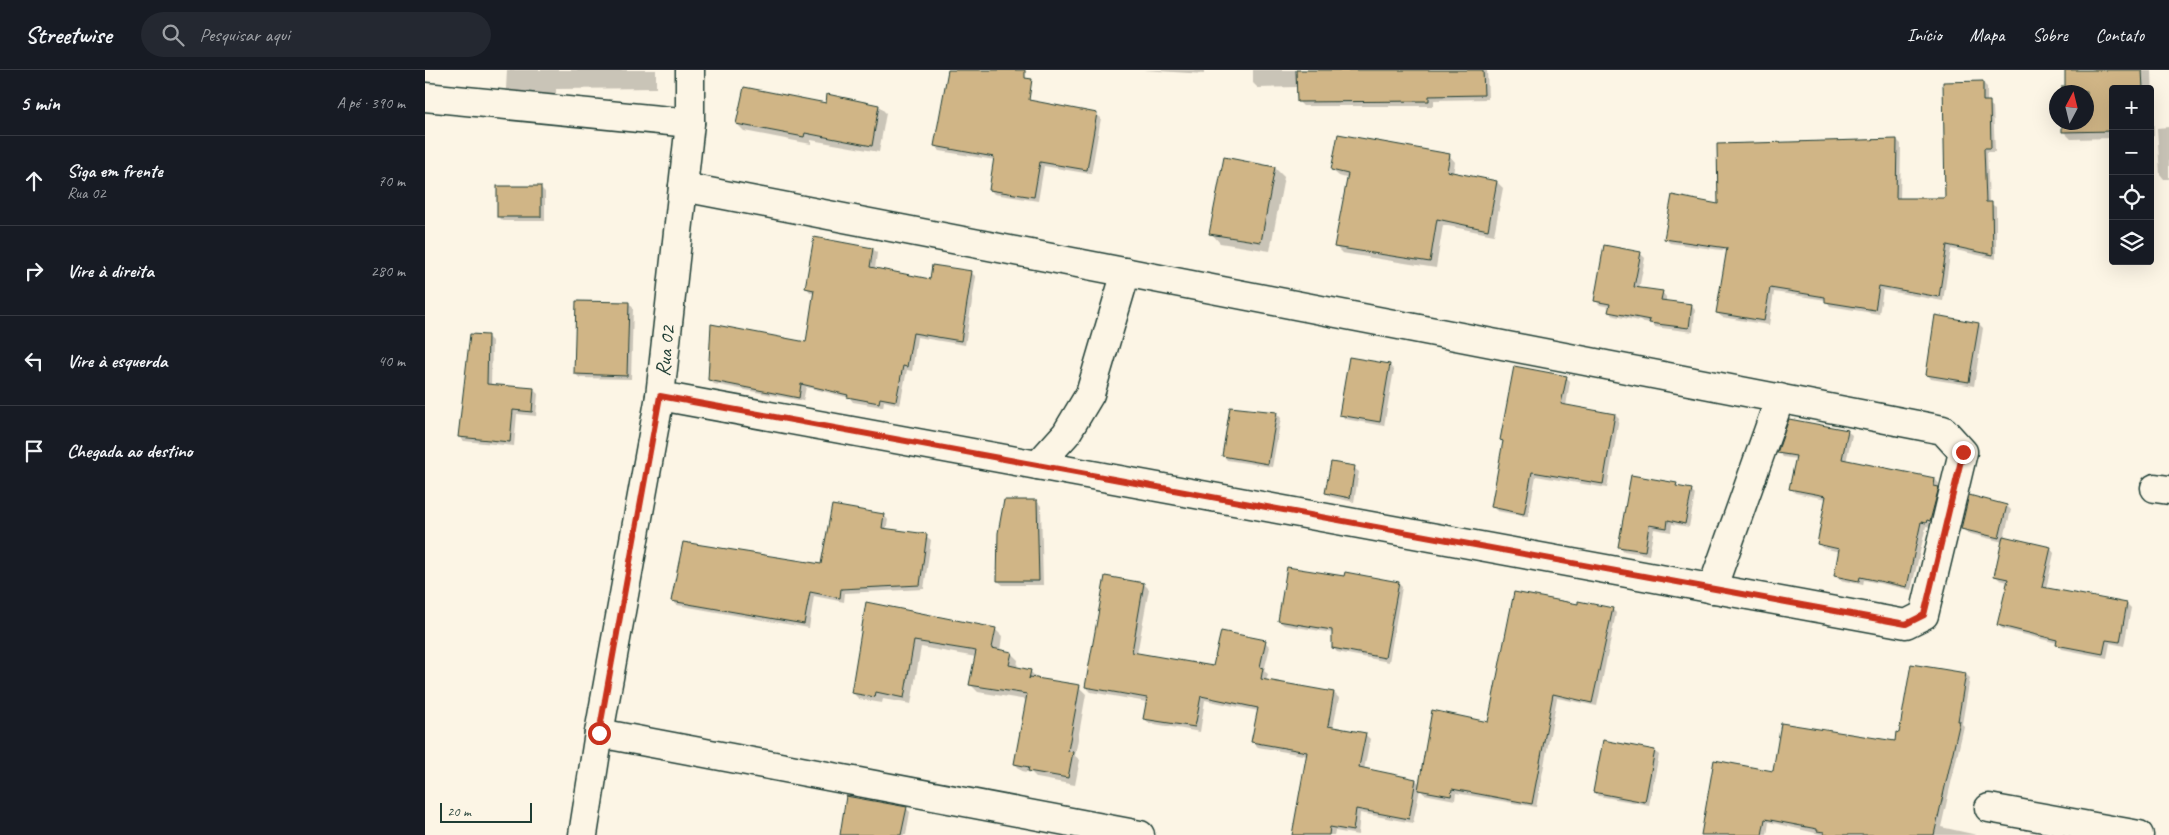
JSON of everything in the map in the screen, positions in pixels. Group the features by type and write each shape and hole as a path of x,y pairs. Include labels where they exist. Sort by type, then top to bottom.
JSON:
{"street":[{"name":"Rua 02","path":"583,835 599,733 660,396 690,123 690,70"},
{"path":"425,97 690,123"},
{"path":"660,396 1906,624 1924,615 1963,452 1943,430 683,187"},
{"path":"1038,465 1065,434 1090,394 1126,272"},
{"path":"1712,589 1781,398"},
{"path":"599,733 1140,835"},
{"path":"1989,808 2139,835"}],"building":[{"path":"948,70 1025,70 1025,78 1032,79 1029,100 1097,113 1087,170 1040,162 1034,197 989,190 994,157 934,146"},
{"path":"1296,70 1483,70 1484,95 1429,96 1429,101 1297,102"},
{"path":"2065,70 2142,70 2143,85 2109,85 2109,131 2062,132 2062,130 2094,130 2094,85 2065,85"},
{"path":"1983,81 1983,101 1990,101 1991,148 1984,148 1986,202 1992,202 1993,255 1947,245 1939,297 1879,286 1875,310 1825,302 1825,297 1770,288 1764,321 1716,313 1727,248 1664,239 1672,195 1718,204 1717,144 1897,139 1896,198 1945,198 1943,82"},
{"path":"744,87 826,103 827,94 879,105 872,146 805,133 804,137 736,124"},
{"path":"1338,134 1450,154 1447,171 1497,181 1488,230 1437,219 1430,262 1334,247 1348,174 1331,170"},
{"path":"1224,157 1275,167 1261,242 1209,234"},
{"path":"497,186 541,186 541,217 497,217"},
{"path":"814,237 873,248 870,267 930,279 932,265 972,271 961,341 913,333 907,367 903,366 896,401 880,398 879,403 847,397 848,395 801,384 799,398 708,380 711,324 806,342 814,290 805,288"},
{"path":"1604,245 1641,252 1634,287 1663,291 1661,300 1692,304 1689,328 1649,323 1650,320 1608,312 1610,304 1594,301"},
{"path":"576,301 629,302 627,376 574,374"},
{"path":"1935,315 1979,323 1969,382 1926,375"},
{"path":"470,334 488,335 487,384 534,388 532,412 513,410 510,442 458,437"},
{"path":"1349,357 1390,364 1380,422 1339,415"},
{"path":"1514,366 1567,376 1561,404 1615,414 1603,484 1532,472 1524,514 1491,507 1503,441 1500,440"},
{"path":"1230,407 1277,412 1268,464 1222,456"},
{"path":"1789,419 1848,430 1842,459 1935,478 1934,486 1939,487 1930,521 1927,520 1926,523 1921,522 1907,587 1860,577 1859,581 1834,576 1839,549 1817,544 1826,496 1789,489 1796,456 1777,453"},
{"path":"1331,462 1355,466 1350,498 1325,493"},
{"path":"1631,475 1677,483 1676,486 1692,489 1685,524 1668,520 1667,528 1649,525 1645,551 1618,547"},
{"path":"1969,495 2007,505 1999,538 1961,529"},
{"path":"1004,500 1037,500 1039,581 997,581 998,533"},
{"path":"832,505 884,514 882,528 927,534 920,585 841,589 840,598 810,592 804,624 671,601 683,542 821,564"},
{"path":"2003,536 2051,547 2042,587 2127,603 2120,642 2106,640 2103,654 2056,645 2057,640 1997,625 2008,579 1994,576"},
{"path":"1287,567 1344,576 1345,572 1399,582 1385,658 1332,648 1332,630 1278,621"},
{"path":"1105,576 1144,583 1132,652 1213,666 1221,631 1266,640 1260,667 1263,668 1261,679 1334,692 1328,726 1366,733 1359,767 1416,779 1409,819 1356,809 1353,831 1330,827 1329,835 1292,835 1307,752 1251,742 1258,708 1201,696 1195,727 1143,719 1147,698 1085,687"},
{"path":"1514,592 1578,604 1578,601 1613,608 1592,703 1553,694 1532,804 1452,789 1451,796 1418,790 1432,710 1488,722"},
{"path":"866,602 996,628 992,648 1012,652 1009,665 1031,670 1029,679 1030,677 1080,685 1068,751 1073,752 1068,778 1028,771 1029,767 1014,764 1027,694 969,685 976,651 914,641 904,698 876,692 875,697 851,693"},
{"path":"1911,664 1966,673 1958,721 1960,721 1934,835 1824,835 1824,832 1817,831 1817,829 1765,819 1762,835 1701,835 1714,760 1773,771 1781,723 1895,741 1896,732 1899,733"},
{"path":"1603,740 1655,750 1645,802 1593,792"},
{"path":"846,796 907,807 901,835 840,835"}],"route":[{"path":"599,733 660,396 1906,624 1924,615 1963,452"}]}
